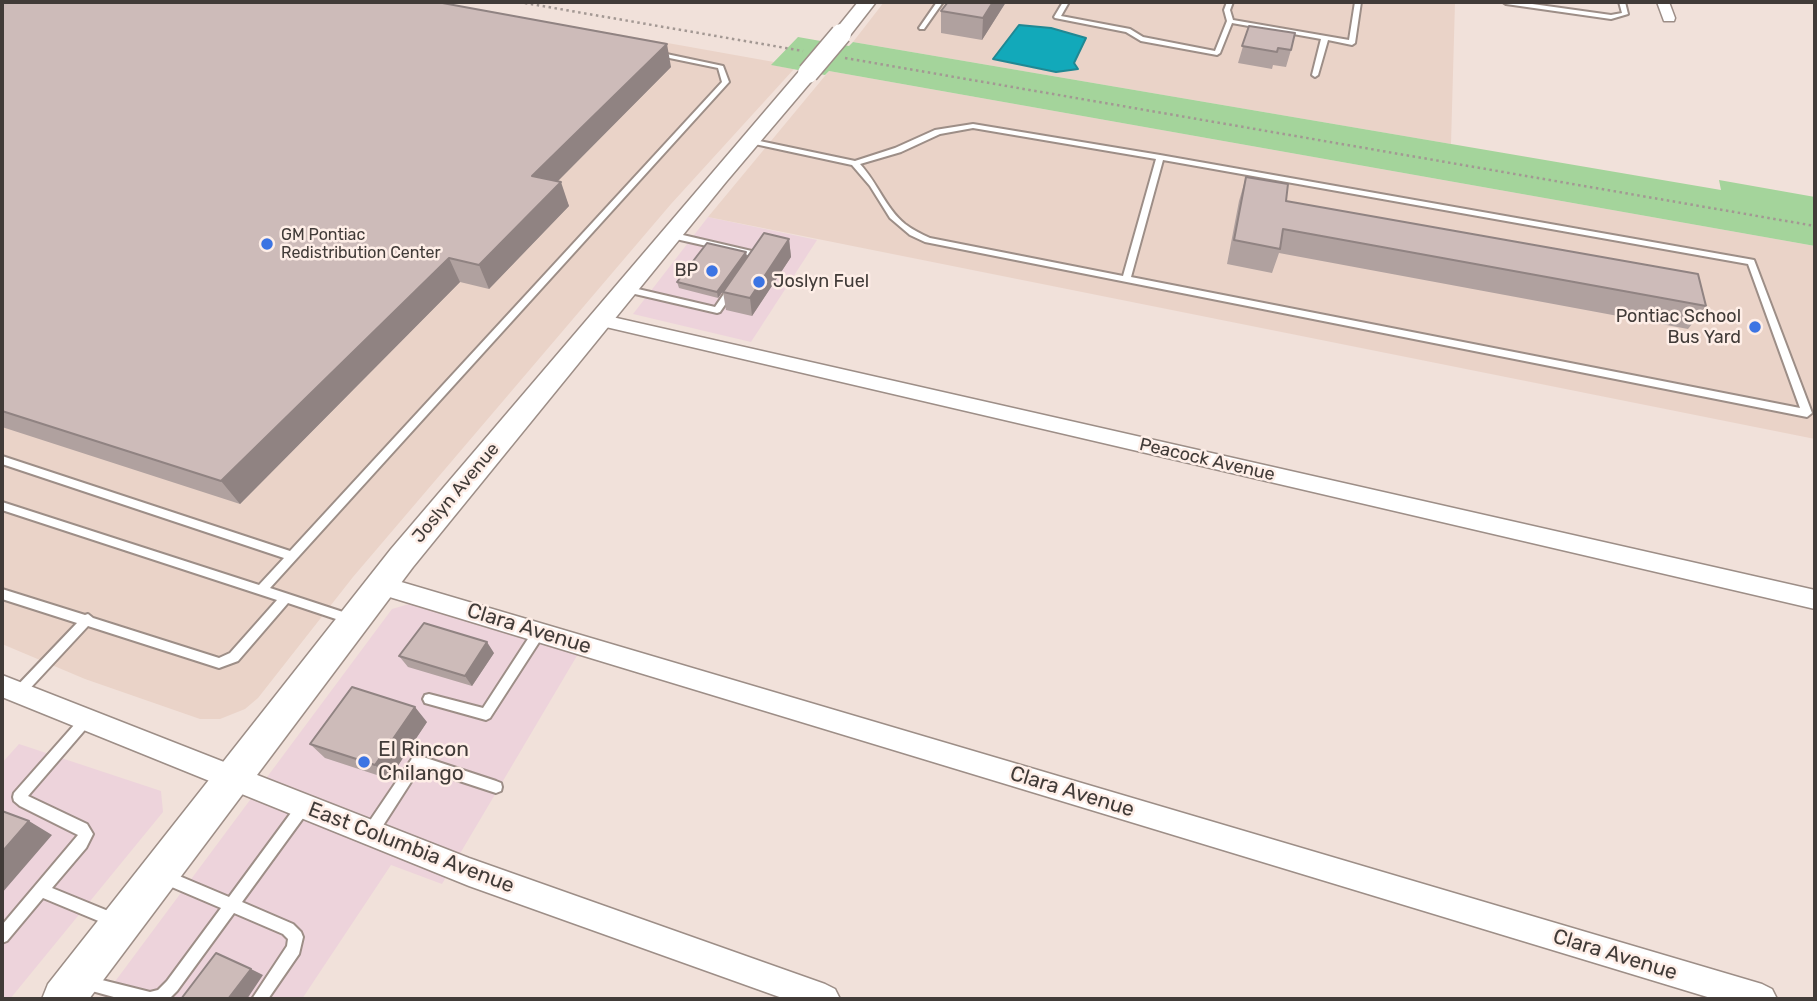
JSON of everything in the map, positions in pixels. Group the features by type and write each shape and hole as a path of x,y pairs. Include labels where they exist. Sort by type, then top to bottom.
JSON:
{"main road":[{"name":"Joslyn Avenue","path":"70,990 382,585 812,63 841,34 867,2"}],"street":[{"path":"1663,2 1669,18"},
{"name":"Peacock Avenue","path":"599,320 1815,600"},
{"name":"Clara Avenue","path":"382,585 1762,999"},
{"name":"East Columbia Avenue","path":"10,689 469,872 825,999"}],"lane":[{"path":"922,28 940,2"},
{"path":"1066,2 1057,17 1128,30 1141,39 1217,53 1230,21 1227,10 1230,2"},
{"path":"1230,21 1352,43 1358,2"},
{"path":"1506,2 1611,17 1625,14 1622,2"},
{"path":"1315,75 1325,38"},
{"path":"261,590 726,82 721,67 651,52"},
{"path":"750,141 855,163 898,150 938,132 972,126 1751,262 1807,413 928,240 913,234 894,220 881,193 855,163"},
{"path":"1126,279 1160,157"},
{"path":"670,235 756,254 748,266"},
{"path":"625,289 717,310 740,277"},
{"path":"2,460 292,556"},
{"path":"2,506 354,620"},
{"path":"2,594 88,619 219,663 234,657 286,598"},
{"path":"10,689 88,619"},
{"path":"429,699 486,714 539,632"},
{"path":"2,936 86,834 82,829 25,802 19,796 86,720"},
{"path":"370,833 417,761 496,787"},
{"path":"70,990 150,999 162,996 304,806"},
{"path":"159,874 288,929 296,937 294,949 258,999"},
{"path":"41,890 121,924"}],"path":[{"path":"519,2 545,6"},
{"path":"530,2 812,63"},
{"path":"843,58 1815,226"}],"shaded area":[{"name":"GM Pontiac Redistribution Center","path":"2,2 438,2 774,62 772,65 794,69 671,204 353,577 258,698 245,709 220,719 200,719 85,679 2,644"},
{"path":"884,2 1455,2 1451,144 853,42"},
{"path":"829,71 1815,246 1815,439 708,217"},
{"path":"708,217 817,240 751,342 633,314"},
{"path":"416,602 578,654 442,884 391,865 302,999 102,999 392,609"},
{"path":"19,744 161,791 163,812 10,999 2,999 2,763"}],"green space":[{"path":"798,37 849,46 853,42 1721,190 1719,180 1815,197 1815,246 829,71 825,75 771,65"}],"water":[{"path":"1019,25 1051,28 1086,38 1074,63 1078,69 1056,72 993,59"}],"building":[{"name":"GM Pontiac Redistribution Center","path":"2,2 437,2 667,44 532,176 561,182 479,265 449,258 221,481 2,411"},
{"path":"948,2 993,2 983,18 941,11"},
{"path":"1249,26 1295,33 1291,50 1278,48 1277,52 1242,46"},
{"path":"1246,177 1288,184 1286,201 1698,274 1706,306 1283,229 1280,249 1234,240"},
{"path":"764,233 789,239 750,298 723,292"},
{"path":"707,243 746,252 717,292 677,282"},
{"path":"424,623 487,642 465,676 399,656"},
{"path":"352,687 415,707 375,765 310,744"},
{"path":"2,811 29,821 2,852"},
{"path":"216,953 251,969 228,999 181,999"}],"place":[{"name":"GM Pontiac Redistribution Center","path":"267,244"},
{"name":"BP","path":"712,271"},
{"name":"Joslyn Fuel","path":"759,282"},
{"name":"Pontiac School Bus Yard","path":"1755,327"},
{"name":"El Rincon Chilango","path":"364,762"}]}
